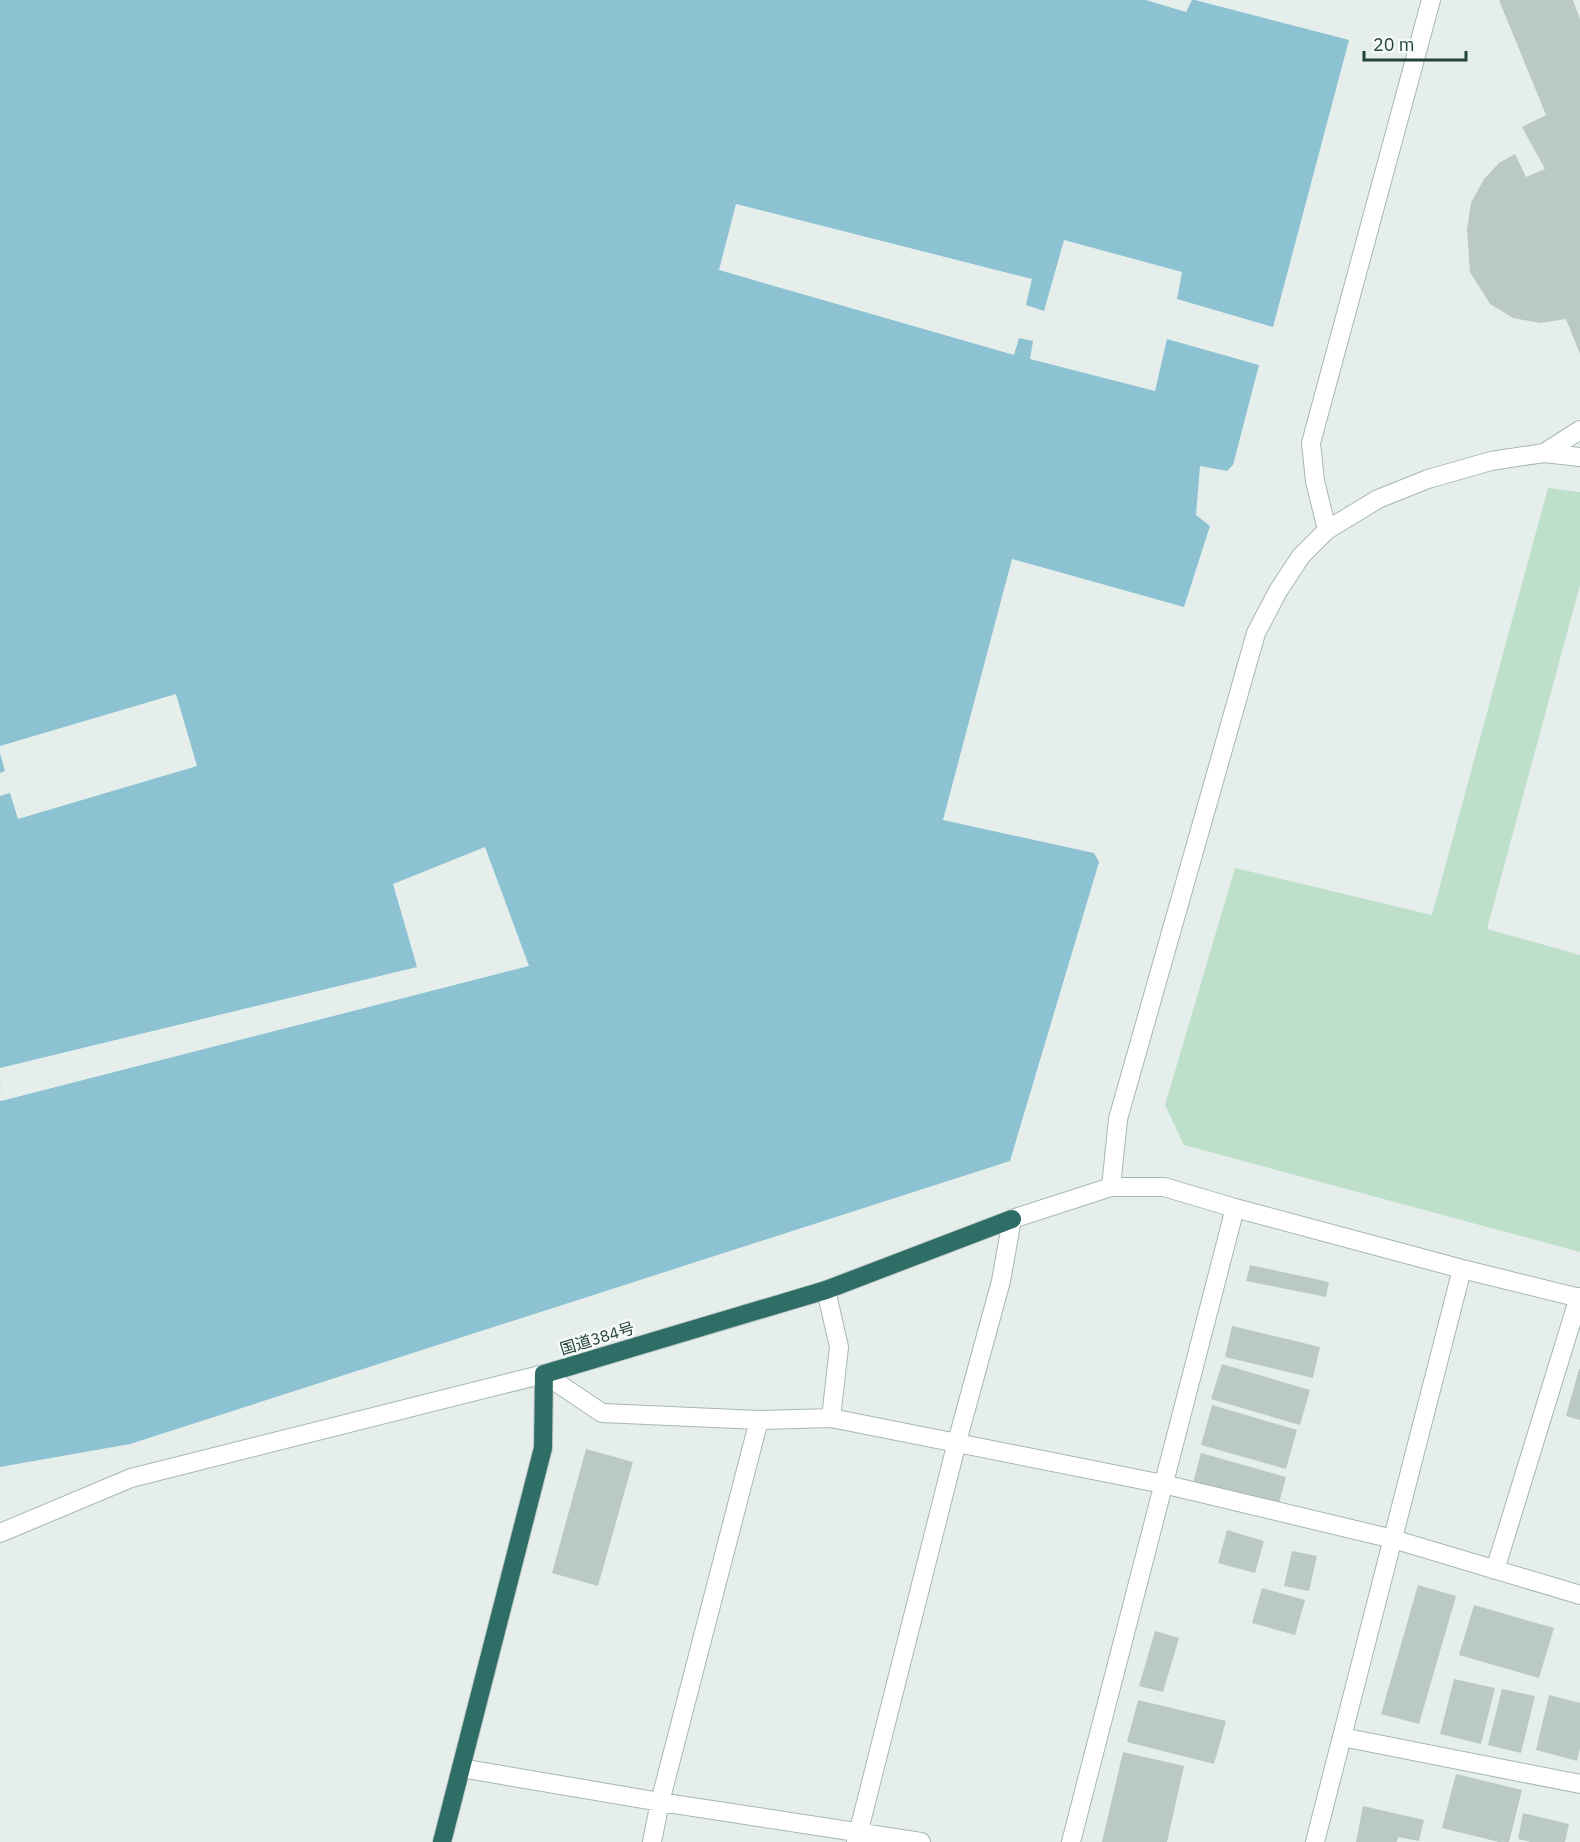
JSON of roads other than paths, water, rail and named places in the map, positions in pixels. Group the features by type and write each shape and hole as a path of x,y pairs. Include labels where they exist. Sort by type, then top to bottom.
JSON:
{"highway":[{"name":"国道384号","path":"442,1842 543,1448 544,1374 826,1290 1012,1219"}],"street":[{"path":"1326,530 1315,481 1311,443 1431,0"},
{"path":"1544,453 1580,430"},
{"path":"1111,1187 1118,1119 1256,633 1278,591 1301,556 1326,530 1378,499 1428,480 1491,462 1544,453 1580,458"},
{"path":"857,1837 957,1442 1001,1281 1012,1219 1111,1187 1164,1187 1462,1269 1580,1298 1495,1570"},
{"path":"1071,1842 1235,1208"},
{"path":"1315,1842 1462,1269"},
{"path":"826,1290 839,1347 831,1418"},
{"path":"0,1533 131,1478 544,1374 603,1413 759,1420 831,1418 1163,1484 1393,1539 1580,1595"},
{"path":"652,1842 660,1802 759,1420"},
{"path":"1342,1737 1580,1784"},
{"path":"461,1768 857,1837 921,1842"}],"water":[{"path":"0,0 1146,0 1186,12 1192,0 1195,0 1349,40 1273,327 1177,299 1182,272 1064,240 1044,311 1026,305 1032,279 736,204 719,270 1014,355 1019,338 1033,341 1030,359 1155,391 1167,339 1259,365 1233,465 1227,471 1200,466 1196,515 1210,526 1184,607 1012,559 943,820 1094,853 1099,862 1010,1161 130,1444 0,1467 0,1101 5,1100 0,1083"}]}
